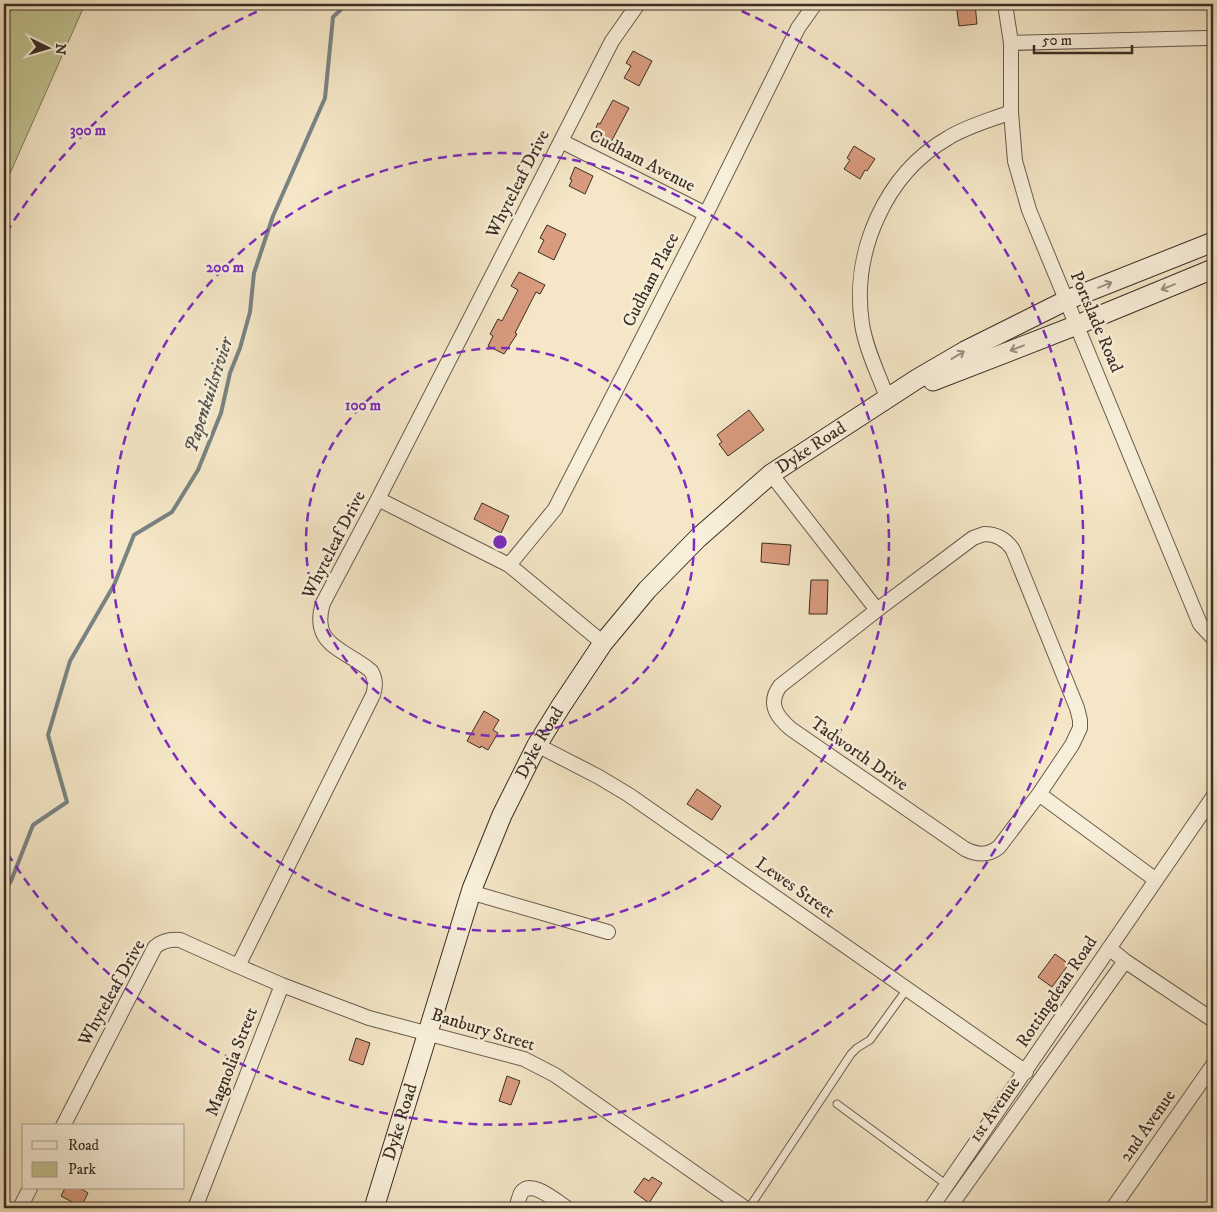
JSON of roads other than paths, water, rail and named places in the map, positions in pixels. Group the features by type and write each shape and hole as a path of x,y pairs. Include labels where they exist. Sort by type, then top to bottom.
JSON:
{"street":[{"name":"Whyteleaf Drive","path":"64,1124 155,947 161,943 180,940 238,966 373,695 375,682 371,671 327,641 322,631 320,620 323,604 612,40 638,4"},
{"name":"Cudham Place","path":"508,565 555,509 706,214 798,28 815,4"},
{"name":"Portslade Road","path":"1005,4 1011,43 1011,112 1016,161 1029,210 1200,624 1213,638"},
{"path":"1011,43 1207,38"},
{"path":"888,400 865,337 861,306 864,263 868,242 878,215 894,186 908,169 936,145 948,137 1011,112"},
{"name":"Cudham Avenue","path":"561,141 706,214"},
{"name":"Dyke Road","path":"374,1208 470,892 502,815 537,744 603,643 647,590 698,538 771,474 888,400 917,379 965,351 1067,300 1213,242"},
{"name":"Dyke Road","path":"888,400 1213,269"},
{"path":"771,474 877,610"},
{"path":"378,499 508,565 603,643"},
{"name":"Tadworth Drive","path":"984,534 992,534 1001,538 1013,550 1078,708 1080,728 1072,745 1039,794 999,847 988,853 973,854 854,773 782,721 774,706 775,693 780,686 877,610 973,538 984,534"},
{"name":"Lewes Street","path":"537,744 629,795 1026,1072"},
{"path":"1039,794 1156,880"},
{"name":"Rottingdean Road","path":"931,1208 1156,880 1208,815 1213,797"},
{"path":"470,892 608,932"},
{"path":"1109,948 1125,961 1213,1020"},
{"name":"1st Avenue","path":"955,1206 1125,961"},
{"name":"Banbury Street","path":"238,966 369,1018 429,1032 524,1059 555,1075 745,1208"},
{"name":"Magnolia Street","path":"195,1208 282,985"},
{"name":"2nd Avenue","path":"1113,1208 1213,1065"},
{"path":"516,1208 522,1192 526,1189 535,1188 567,1208"},
{"path":"20,1208 29,1190"},
{"path":"944,1190 955,1206"}],"lane":[{"path":"749,1208 850,1054 870,1040 907,989"},
{"path":"837,1104 944,1190"}],"waterway":[{"name":"Papenkuilsrivier","path":"4,891 11,881 33,825 67,802 48,735 70,661 114,585 134,535 172,512 198,470 221,413 230,373 240,348 250,312 254,273 273,216 325,98 333,17 347,4"}]}
